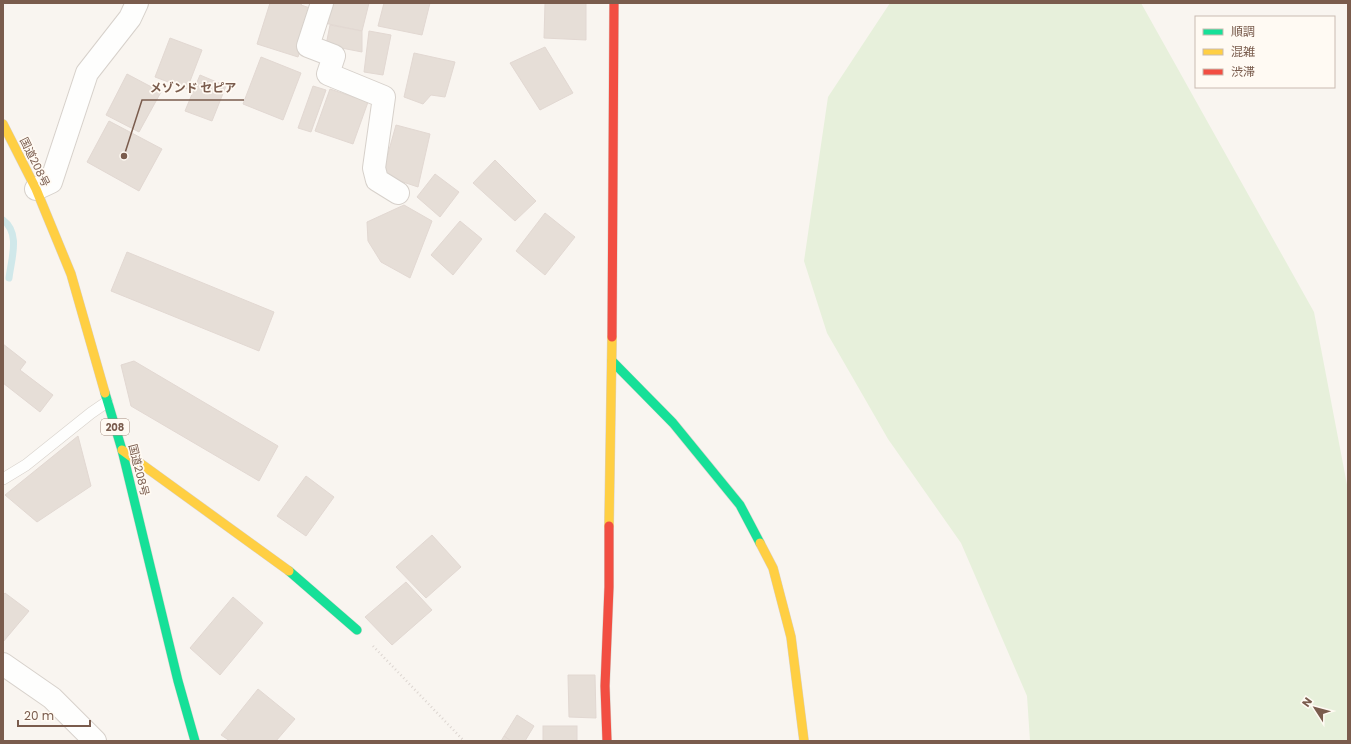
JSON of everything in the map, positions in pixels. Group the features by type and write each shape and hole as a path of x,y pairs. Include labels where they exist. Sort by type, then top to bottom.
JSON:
{"main road":[{"path":"607,741 605,686 609,587 609,480 612,361 614,3"},
{"name":"国道208号","path":"3,124 36,189 71,274 122,450 178,681 195,741"},
{"path":"612,361 673,423 740,505 773,568 791,637 804,741"},
{"path":"122,450 290,571 357,630"}],"street":[{"path":"36,189 51,182 87,73 130,18 137,3"},
{"path":"322,3 308,46 334,56 328,74 384,96 374,168 377,180 398,193"},
{"path":"3,664 52,698 95,741"}],"lane":[{"path":"3,479 26,465 107,402"}],"path":[{"path":"357,630 464,741"}],"green space":[{"path":"890,3 1141,3 1314,312 1348,490 1348,741 1030,741 1027,696 961,543 888,439 827,333 804,261 828,97"}],"building":[{"path":"270,3 302,3 301,5 313,9 298,57 257,44"},
{"path":"330,3 369,3 362,31 324,23"},
{"path":"384,3 430,3 422,35 378,26"},
{"path":"545,3 586,3 586,40 544,38"},
{"path":"330,25 362,31 362,52 326,45"},
{"path":"369,31 391,35 383,75 364,72"},
{"path":"170,38 202,50 187,89 155,77"},
{"path":"545,47 573,93 540,110 510,63"},
{"path":"414,53 455,62 445,97 431,95 423,104 404,97"},
{"path":"261,57 301,73 283,120 243,104"},
{"path":"127,74 161,92 139,132 106,115"},
{"path":"200,75 226,86 212,121 185,111"},
{"path":"313,86 326,90 311,132 298,128"},
{"path":"330,89 368,102 353,144 315,131"},
{"path":"109,121 162,149 139,191 87,162"},
{"path":"396,125 430,134 418,187 382,175"},
{"path":"495,160 536,201 515,221 473,183"},
{"path":"435,174 459,192 440,217 417,197"},
{"path":"404,205 432,221 410,278 381,262 368,241 367,222"},
{"path":"545,213 575,237 545,275 516,251"},
{"path":"460,221 482,239 453,275 431,255"},
{"path":"127,252 274,312 259,351 111,291"},
{"path":"3,344 26,362 20,370 53,395 40,412 3,383"},
{"path":"134,361 278,446 259,481 131,406 121,365"},
{"path":"78,436 91,486 37,522 5,495"},
{"path":"306,476 334,497 306,536 277,516"},
{"path":"432,535 461,567 426,598 396,567"},
{"path":"406,582 432,610 392,645 365,617"},
{"path":"5,593 29,611 3,642 3,595"},
{"path":"233,597 263,623 220,675 190,648"},
{"path":"568,675 595,675 596,718 569,717"},
{"path":"258,689 295,719 276,741 230,741 221,735"},
{"path":"517,715 534,726 525,741 511,741 504,736"},
{"path":"543,726 577,726 577,741 543,741"},
{"path":"504,736 511,741 501,741"}],"waterway":[{"path":"3,220 9,225 12,232 14,247 9,278"}],"traffic: fast":[{"path":"612,361 673,423 740,505 760,543"},
{"path":"105,393 122,450 178,681 195,741"},
{"path":"289,571 357,630"}],"traffic: slow":[{"path":"3,124 36,189 71,274 105,393"},
{"path":"609,526 612,337"},
{"path":"122,450 289,571"},
{"path":"760,543 773,568 791,637 804,741"}],"traffic: jam":[{"path":"612,337 614,3"},
{"path":"607,741 605,686 609,587 609,526"}],"place":[{"name":"メゾンド セピア","path":"124,156"}]}
